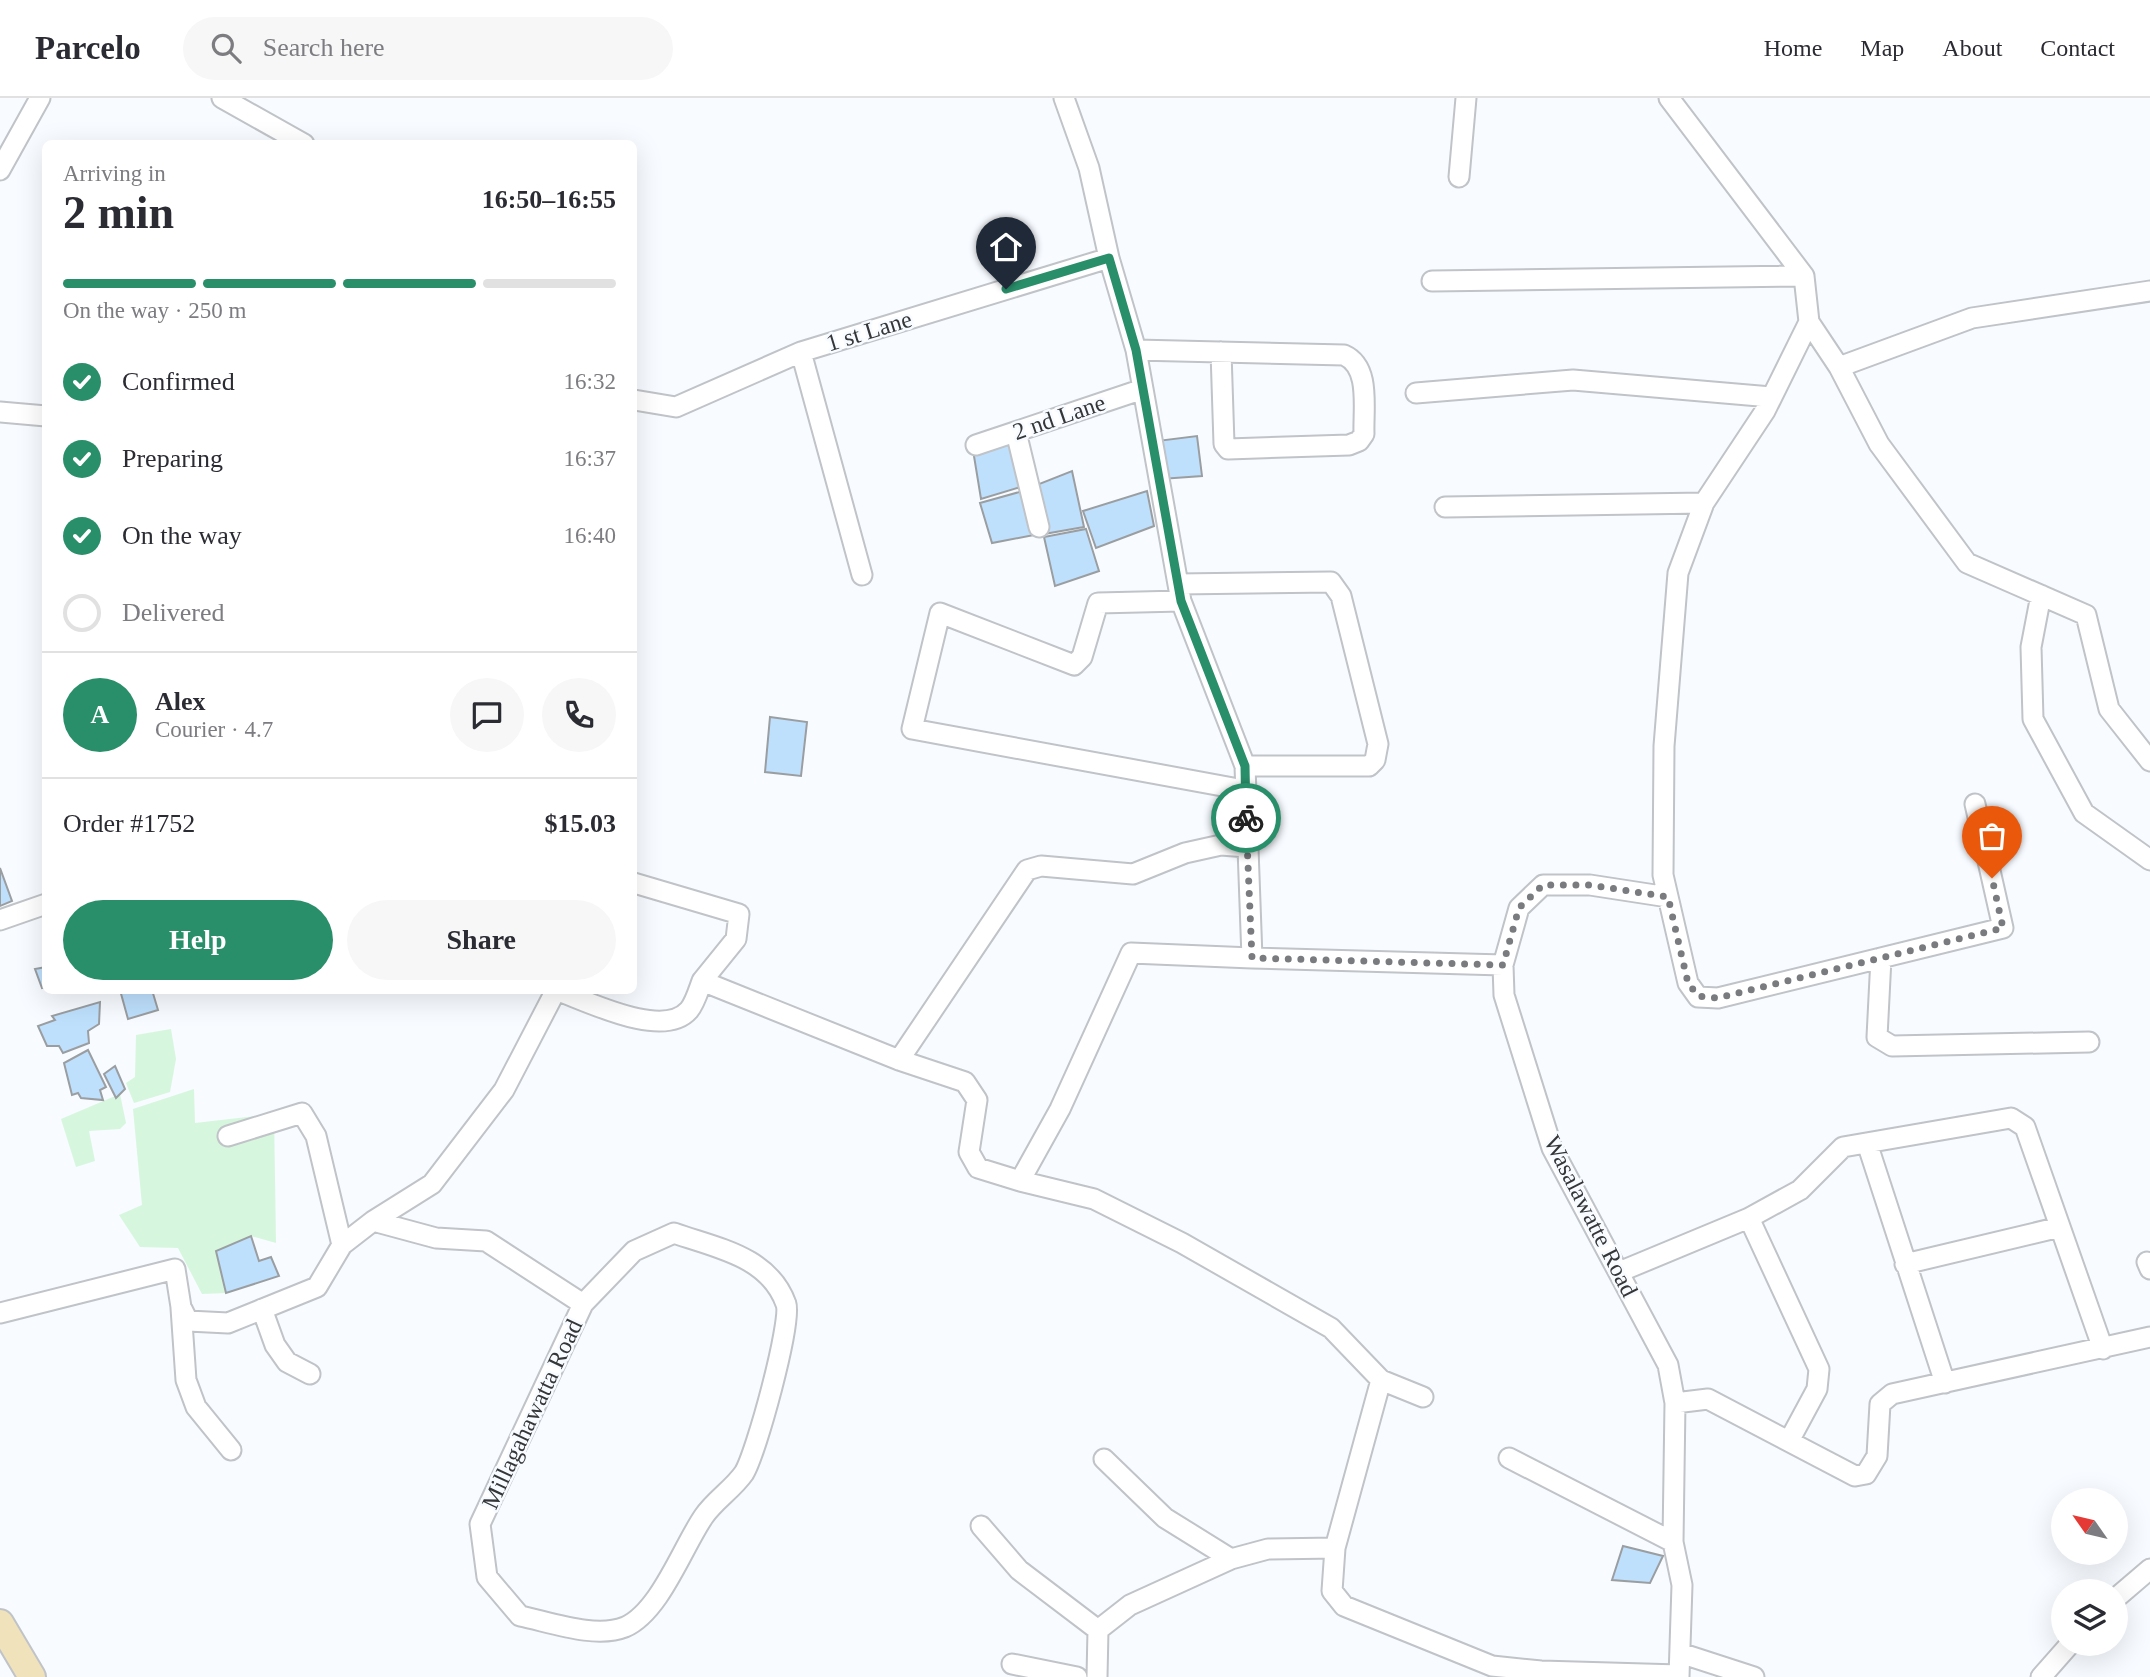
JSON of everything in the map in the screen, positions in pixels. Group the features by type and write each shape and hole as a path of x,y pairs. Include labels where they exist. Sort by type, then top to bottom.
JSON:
{"street":[{"path":"0,170 40,98"},
{"path":"222,98 297,140"},
{"path":"1064,98 1089,168 1109,258 1136,350 1180,592 1245,766 1252,958"},
{"path":"1459,177 1466,98"},
{"path":"1669,98 1804,276 1809,322 1839,367 1879,444 1968,563 2085,615 2109,709 2150,761"},
{"name":"1 st Lane","path":"637,400 676,407 801,352 1109,258"},
{"path":"1432,281 1804,276"},
{"path":"1839,367 1972,318 2150,291"},
{"path":"1809,322 1771,397 1704,503 1678,573 1664,746 1663,875 1688,983 1698,996 1718,998 2003,928 1975,804"},
{"path":"1136,350 1221,352 1344,355 1355,360 1361,371 1364,434 1359,441 1349,445 1228,449 1224,444 1221,352"},
{"path":"801,352 862,575"},
{"path":"1416,393 1573,380 1771,397"},
{"name":"2 nd Lane","path":"976,446 1143,389"},
{"path":"0,412 42,416"},
{"path":"1016,432 1040,527"},
{"path":"1445,507 1704,503"},
{"path":"1244,790 912,729 940,613 1074,665 1082,657 1098,603 1180,592 1331,582 1341,596 1378,744 1375,760 1369,766 1245,766"},
{"path":"2041,595 2031,647 2033,719 2084,813 2150,860"},
{"path":"899,1060 1027,870 1041,866 1133,874 1185,853 1221,845 1247,847"},
{"path":"567,994 644,1021 671,1021 689,1010 702,981 736,939 738,914 637,884"},
{"name":"Wasalawatte Road","path":"1668,897 1590,885 1543,885 1519,908 1503,965 1504,995 1552,1147 1668,1364 1675,1403 1673,1542 1682,1585 1679,1676"},
{"path":"0,920 42,905"},
{"path":"1020,1181 1060,1109 1131,953 1503,965"},
{"path":"1881,958 1877,1037 1892,1046 2089,1042"},
{"path":"702,981 899,1060 965,1082 977,1100 969,1152 978,1168 1094,1199 1182,1243 1331,1328 1381,1381 1423,1397"},
{"path":"181,1307 188,1321 205,1324 228,1323 317,1287 342,1245 373,1221 432,1184 505,1090 554,994"},
{"path":"228,1136 302,1113 316,1136 342,1245"},
{"path":"1619,1272 1749,1218 1800,1190 1843,1147 2011,1118 2025,1127 2103,1349"},
{"path":"1867,1143 1945,1383"},
{"path":"1749,1218 1819,1368 1817,1389 1789,1441"},
{"name":"Millagahawatta Road","path":"373,1221 436,1238 486,1241 583,1304"},
{"path":"1905,1264 2060,1227"},
{"name":"Millagahawatta Road","path":"674,1233 751,1260 774,1280 787,1306 771,1394 745,1472 705,1515 657,1598 625,1627 595,1630 520,1616 487,1577 480,1524 583,1304 634,1251 674,1233"},
{"path":"0,1312 175,1269 181,1307 186,1380 196,1406 231,1450"},
{"path":"262,1308 275,1345 287,1362 310,1374"},
{"path":"1675,1403 1708,1398 1855,1476 1866,1474 1877,1456 1880,1404 1892,1394 2150,1337"},
{"path":"1381,1381 1335,1548 1332,1591 1344,1606 1492,1666 1541,1671 1679,1676"},
{"path":"1508,1458 1673,1542"},
{"path":"1104,1459 1165,1518 1231,1559"},
{"path":"981,1526 1019,1570 1098,1630"},
{"path":"1098,1630 1130,1605 1231,1559 1268,1549 1335,1548"},
{"path":"2128,1588 2150,1569"},
{"path":"0,1623 32,1677"},
{"path":"1097,1677 1098,1630"},
{"path":"1680,1653 1754,1677"},
{"path":"2041,1677 2060,1656"},
{"path":"1012,1664 1077,1677"}],"green space":[{"path":"171,1029 176,1059 170,1092 134,1103 126,1083 135,1077 136,1035"},
{"path":"194,1089 195,1123 274,1114 276,1243 251,1236 216,1251 226,1293 202,1294 178,1248 140,1247 119,1215 142,1205 133,1109"},
{"path":"120,1094 126,1123 120,1129 89,1131 95,1161 76,1167 61,1119"}],"building":[{"path":"1197,436 1202,476 1161,479 1157,441"},
{"path":"1012,440 1024,486 981,499 973,450"},
{"path":"1072,471 1084,527 1044,534 1034,486"},
{"path":"1023,491 1034,535 992,543 980,503"},
{"path":"1147,491 1154,526 1096,548 1083,511"},
{"path":"1086,529 1099,571 1055,586 1044,537"},
{"path":"770,717 807,722 801,776 765,772"},
{"path":"0,868 12,901 0,906"},
{"path":"42,968 42,988 35,969"},
{"path":"121,994 153,994 158,1010 128,1019"},
{"path":"100,1002 99,1024 88,1031 89,1043 63,1053 59,1046 47,1046 38,1026 55,1020 52,1016"},
{"path":"88,1050 106,1087 100,1090 103,1100 81,1098 78,1093 72,1095 64,1063"},
{"path":"115,1066 125,1089 116,1098 104,1074"},
{"path":"251,1236 259,1261 271,1257 279,1276 226,1293 216,1251"},
{"path":"1623,1546 1663,1556 1650,1583 1612,1580"}],"way so far":[{"path":"1246,818 1252,958 1503,965 1519,908 1543,885 1590,885 1668,897 1688,983 1698,996 1718,998 2003,928 1992,878"}],"route":[{"path":"1006,289 1109,258 1136,350 1181,601 1245,766 1246,818"}]}
